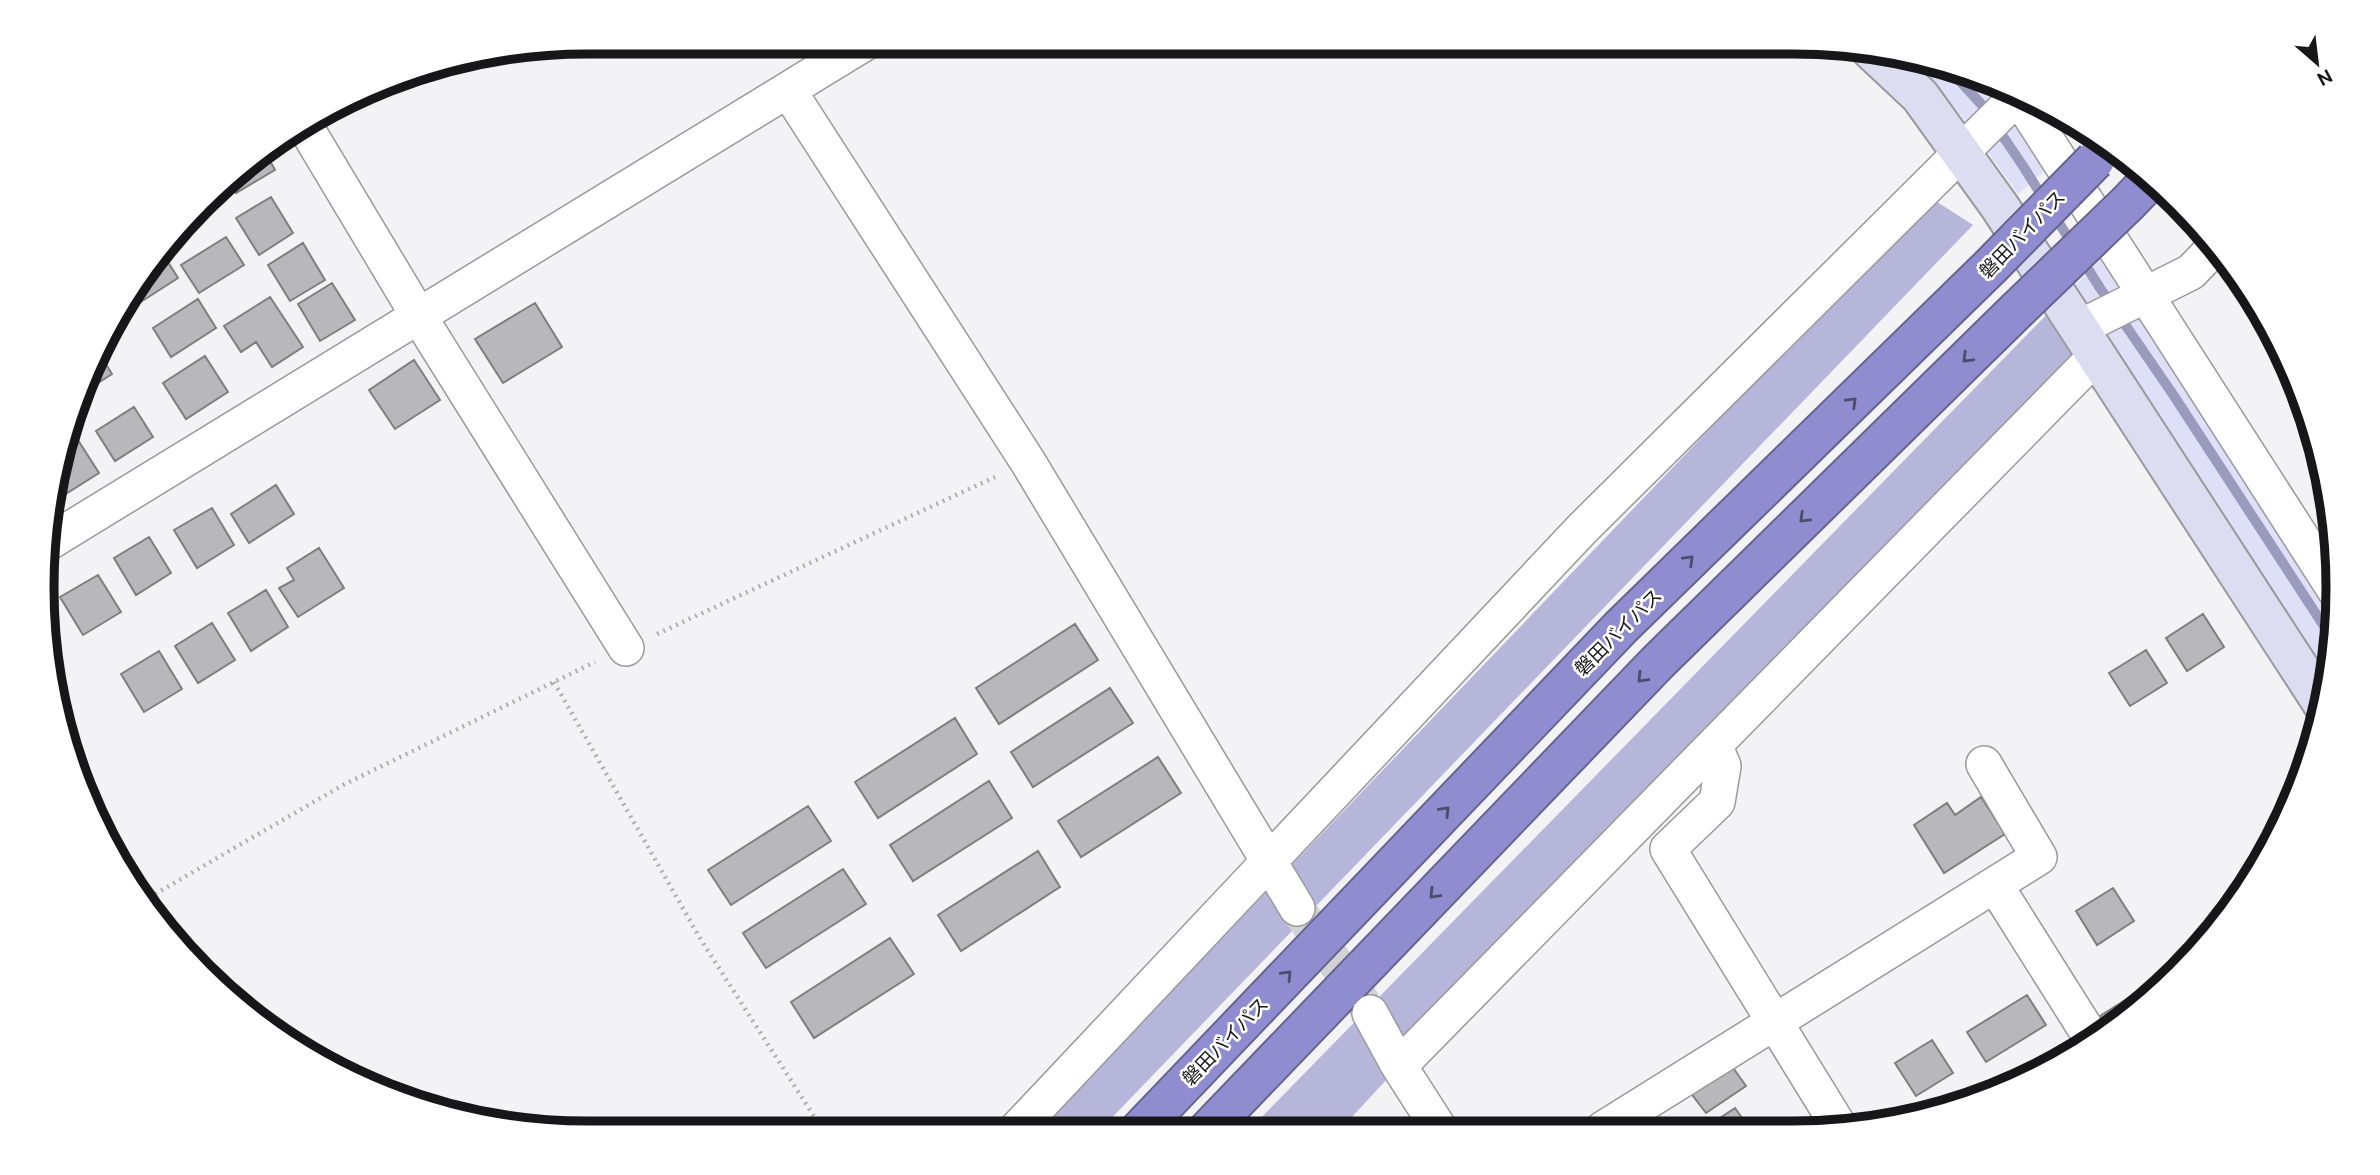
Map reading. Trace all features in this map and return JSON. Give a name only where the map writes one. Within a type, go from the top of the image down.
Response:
[{"type":"highway","name":"磐田バイパス","points":[[1149,1121],[1621,627],[1990,267],[2102,153]]},
{"type":"highway","points":[[1217,1121],[1657,663],[2139,191]]},
{"type":"street","points":[[57,537],[846,54]]},
{"type":"street","points":[[1884,62],[1920,96],[1961,152],[2316,693]]},
{"type":"street","points":[[788,90],[1028,462],[1297,908]]},
{"type":"street","points":[[1024,1121],[1582,529],[2012,102]]},
{"type":"street","points":[[2028,109],[2326,575]]},
{"type":"street","points":[[309,133],[626,648]]},
{"type":"street","points":[[1399,1066],[1714,745],[2088,342],[2145,293],[2191,272],[2208,254]]},
{"type":"street","points":[[1714,745],[1723,766],[1717,802],[1668,849],[1834,1119]]},
{"type":"street","points":[[1616,1121],[2039,857],[1984,764]]},
{"type":"street","points":[[1995,885],[2088,1032]]},
{"type":"street","points":[[1370,1013],[1399,1066],[1434,1121]]},
{"type":"path","points":[[152,896],[343,785],[626,648],[1028,462]]},
{"type":"path","points":[[554,682],[701,940],[817,1121]]},
{"type":"shaded area","points":[[1919,69],[1964,83],[2019,105],[2048,168],[2018,194],[1960,114]]},
{"type":"shaded area","points":[[1931,198],[1973,225],[1109,1121],[1047,1121]]},
{"type":"shaded area","points":[[2114,246],[2326,584],[2325,622],[2318,680],[2061,300]]},
{"type":"shaded area","points":[[2061,300],[2083,369],[1399,1066],[1348,1121],[1258,1121]]},
{"type":"building","points":[[269,160],[275,170],[236,193],[234,189]]},
{"type":"building","points":[[271,197],[293,233],[259,255],[236,218]]},
{"type":"building","points":[[226,237],[244,265],[199,293],[181,265]]},
{"type":"building","points":[[303,243],[325,280],[290,301],[268,265]]},
{"type":"building","points":[[167,260],[178,278],[135,306]]},
{"type":"building","points":[[332,283],[355,320],[320,341],[298,304]]},
{"type":"building","points":[[270,297],[303,347],[272,367],[256,342],[241,352],[224,326]]},
{"type":"building","points":[[198,299],[216,328],[171,357],[153,328]]},
{"type":"building","points":[[535,303],[562,347],[503,383],[475,339]]},
{"type":"building","points":[[205,356],[228,392],[186,419],[163,383]]},
{"type":"building","points":[[414,360],[440,400],[395,429],[369,390]]},
{"type":"building","points":[[104,362],[112,374],[94,385]]},
{"type":"building","points":[[134,407],[153,437],[115,461],[96,431]]},
{"type":"building","points":[[76,437],[99,473],[64,495],[64,483]]},
{"type":"building","points":[[276,485],[294,514],[249,543],[231,514]]},
{"type":"building","points":[[212,508],[234,545],[197,568],[174,530]]},
{"type":"building","points":[[149,537],[171,573],[136,595],[114,558]]},
{"type":"building","points":[[319,548],[344,588],[298,617],[279,588],[294,580],[287,568]]},
{"type":"building","points":[[98,575],[121,612],[83,635],[60,597]]},
{"type":"building","points":[[266,590],[288,627],[251,651],[228,613]]},
{"type":"building","points":[[2203,614],[2224,647],[2187,671],[2166,638]]},
{"type":"building","points":[[212,623],[235,660],[198,683],[175,646]]},
{"type":"building","points":[[1075,624],[1098,660],[999,724],[976,688]]},
{"type":"building","points":[[2146,650],[2167,683],[2130,706],[2109,673]]},
{"type":"building","points":[[159,651],[182,689],[144,712],[121,674]]},
{"type":"building","points":[[1110,688],[1133,723],[1033,787],[1011,752]]},
{"type":"building","points":[[955,718],[977,754],[878,818],[855,782]]},
{"type":"building","points":[[1158,757],[1181,793],[1081,857],[1058,821]]},
{"type":"building","points":[[989,781],[1012,818],[913,881],[890,845]]},
{"type":"building","points":[[1981,797],[2005,834],[1944,873],[1914,825],[1947,803],[1955,815]]},
{"type":"building","points":[[808,806],[831,841],[731,905],[708,870]]},
{"type":"building","points":[[1038,851],[1060,887],[961,951],[938,915]]},
{"type":"building","points":[[843,869],[866,904],[766,968],[743,933]]},
{"type":"building","points":[[2113,888],[2134,921],[2097,945],[2076,911]]},
{"type":"building","points":[[890,938],[914,974],[814,1038],[791,1002]]},
{"type":"building","points":[[2138,992],[2103,1021],[2100,1016]]},
{"type":"building","points":[[2027,995],[2046,1025],[1986,1062],[1967,1032]]},
{"type":"building","points":[[1932,1040],[1953,1073],[1916,1096],[1895,1063]]},
{"type":"building","points":[[1731,1065],[1746,1086],[1706,1113],[1690,1092]]},
{"type":"building","points":[[1735,1108],[1744,1121],[1716,1121]]},
{"type":"building","points":[[1653,1115],[1657,1121],[1645,1121]]},
{"type":"waterway","points":[[1961,82],[1981,104],[2023,166],[2100,288],[2324,627]]},
{"type":"tunnel","points":[[1297,908],[1365,1005]]}]
